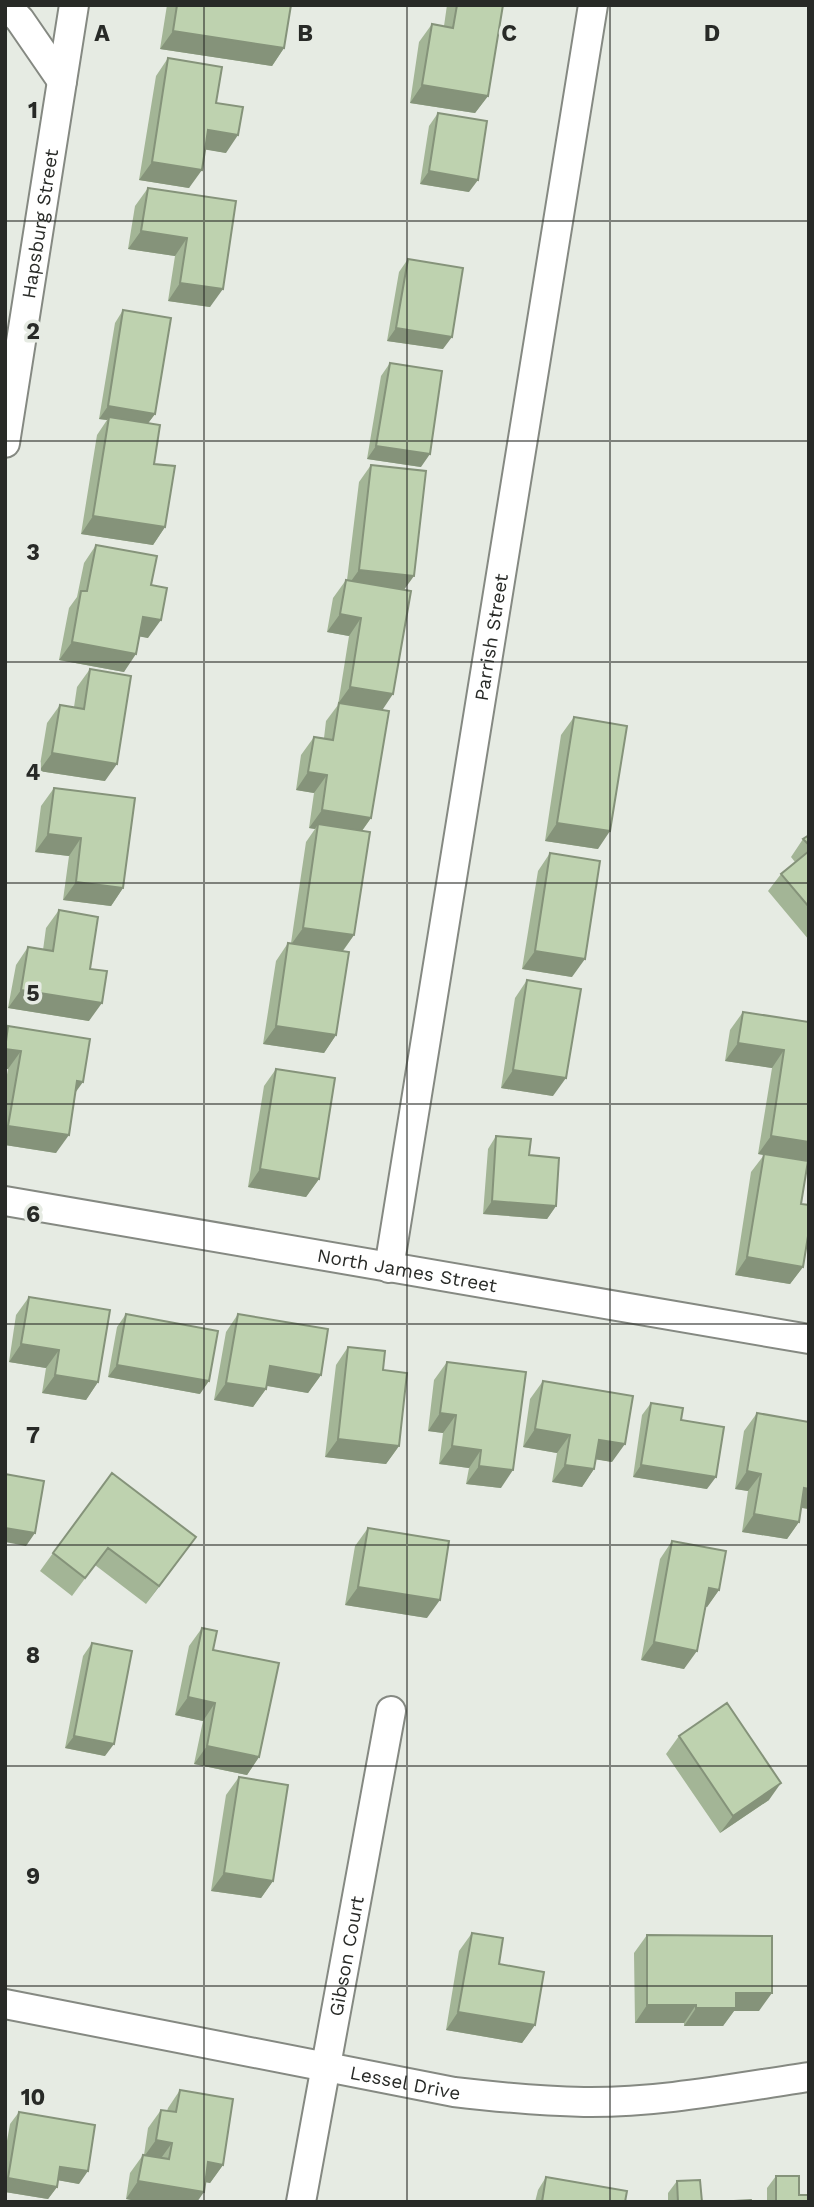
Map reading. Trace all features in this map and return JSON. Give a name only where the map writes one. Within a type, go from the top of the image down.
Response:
[{"type":"street","points":[[6,5],[20,20],[62,81]]},
{"type":"street","name":"Hapsburg Street","points":[[5,443],[74,5]]},
{"type":"street","name":"Parrish Street","points":[[389,1268],[593,5]]},
{"type":"street","name":"North James Street","points":[[5,1200],[809,1339]]},
{"type":"street","name":"Gibson Court","points":[[301,2202],[390,1711]]},
{"type":"street","name":"Lessel Drive","points":[[5,2004],[454,2092],[507,2098],[586,2102],[671,2097],[809,2077]]},
{"type":"building","points":[[177,5],[291,5],[284,48],[173,31]]},
{"type":"building","points":[[457,5],[503,5],[488,96],[422,85],[432,24],[453,28]]},
{"type":"building","points":[[168,58],[222,67],[216,103],[243,107],[238,135],[208,130],[202,170],[152,162]]},
{"type":"building","points":[[438,113],[487,121],[478,180],[429,171]]},
{"type":"building","points":[[148,188],[236,201],[223,289],[180,283],[187,238],[141,231]]},
{"type":"building","points":[[408,259],[463,268],[452,337],[396,328]]},
{"type":"building","points":[[123,310],[171,318],[155,414],[108,406]]},
{"type":"building","points":[[390,363],[442,371],[430,454],[376,446]]},
{"type":"building","points":[[109,417],[160,425],[154,464],[175,466],[165,527],[93,516]]},
{"type":"building","points":[[371,465],[426,471],[414,576],[359,570]]},
{"type":"building","points":[[96,545],[157,556],[151,585],[167,588],[161,620],[143,617],[136,654],[72,642],[81,591],[87,591]]},
{"type":"building","points":[[346,580],[411,591],[393,694],[350,687],[361,618],[340,614]]},
{"type":"building","points":[[90,669],[131,676],[117,764],[52,753],[60,705],[84,709]]},
{"type":"building","points":[[339,703],[389,711],[371,818],[322,810],[327,775],[308,772],[314,737],[333,740]]},
{"type":"building","points":[[574,717],[627,726],[610,831],[557,823]]},
{"type":"building","points":[[54,788],[135,798],[123,888],[76,882],[81,838],[48,834]]},
{"type":"building","points":[[318,824],[370,832],[354,935],[303,928]]},
{"type":"building","points":[[809,851],[809,907],[781,874]]},
{"type":"building","points":[[550,853],[600,861],[585,959],[535,951]]},
{"type":"building","points":[[59,910],[98,917],[90,969],[107,971],[102,1003],[21,990],[28,947],[53,951]]},
{"type":"building","points":[[288,943],[349,952],[336,1035],[276,1026]]},
{"type":"building","points":[[527,980],[581,989],[566,1078],[513,1070]]},
{"type":"building","points":[[743,1012],[809,1022],[809,1142],[771,1136],[784,1050],[738,1043]]},
{"type":"building","points":[[8,1026],[90,1039],[83,1082],[77,1081],[69,1135],[8,1126],[21,1051],[5,1049]]},
{"type":"building","points":[[276,1069],[335,1078],[319,1179],[260,1169]]},
{"type":"building","points":[[496,1136],[531,1139],[529,1155],[559,1158],[556,1206],[492,1201]]},
{"type":"building","points":[[764,1154],[808,1161],[801,1204],[809,1205],[809,1230],[803,1267],[747,1257]]},
{"type":"building","points":[[29,1297],[110,1310],[98,1382],[55,1375],[59,1350],[21,1344]]},
{"type":"building","points":[[126,1314],[218,1331],[209,1381],[117,1365]]},
{"type":"building","points":[[238,1314],[328,1329],[321,1375],[270,1366],[266,1389],[226,1383]]},
{"type":"building","points":[[348,1347],[385,1351],[383,1370],[407,1373],[399,1446],[338,1439]]},
{"type":"building","points":[[447,1362],[526,1372],[513,1470],[479,1466],[481,1450],[452,1446],[456,1415],[440,1413]]},
{"type":"building","points":[[543,1381],[633,1396],[625,1444],[599,1440],[594,1469],[565,1465],[570,1435],[535,1429]]},
{"type":"building","points":[[651,1403],[683,1408],[681,1420],[724,1427],[716,1477],[641,1465]]},
{"type":"building","points":[[757,1413],[809,1422],[809,1489],[804,1488],[799,1522],[754,1514],[761,1474],[747,1471]]},
{"type":"building","points":[[112,1473],[196,1537],[159,1586],[108,1548],[85,1578],[53,1553]]},
{"type":"building","points":[[5,1474],[44,1481],[35,1533],[5,1528]]},
{"type":"building","points":[[368,1528],[449,1541],[440,1600],[358,1587]]},
{"type":"building","points":[[672,1541],[726,1551],[719,1590],[709,1588],[697,1651],[654,1642]]},
{"type":"building","points":[[202,1628],[217,1631],[213,1650],[279,1663],[259,1757],[207,1746],[215,1703],[188,1697]]},
{"type":"building","points":[[92,1643],[132,1651],[114,1744],[74,1736]]},
{"type":"building","points":[[727,1703],[781,1783],[733,1816],[679,1736]]},
{"type":"building","points":[[239,1777],[288,1785],[273,1881],[224,1873]]},
{"type":"building","points":[[472,1933],[503,1938],[499,1964],[544,1972],[535,2025],[458,2012]]},
{"type":"building","points":[[647,1935],[772,1936],[772,1993],[736,1993],[736,2008],[647,2005]]},
{"type":"building","points":[[180,2090],[233,2099],[223,2165],[208,2162],[204,2192],[138,2181],[143,2155],[169,2159],[172,2143],[156,2140],[161,2110],[176,2112]]},
{"type":"building","points":[[19,2112],[95,2125],[88,2171],[60,2167],[57,2187],[8,2178]]},
{"type":"building","points":[[776,2176],[799,2176],[799,2195],[809,2195],[809,2202],[776,2202]]},
{"type":"building","points":[[546,2177],[627,2191],[625,2202],[542,2202]]},
{"type":"building","points":[[700,2180],[702,2202],[678,2202],[677,2181]]},
{"type":"building","points":[[751,2200],[752,2202],[716,2202]]}]
